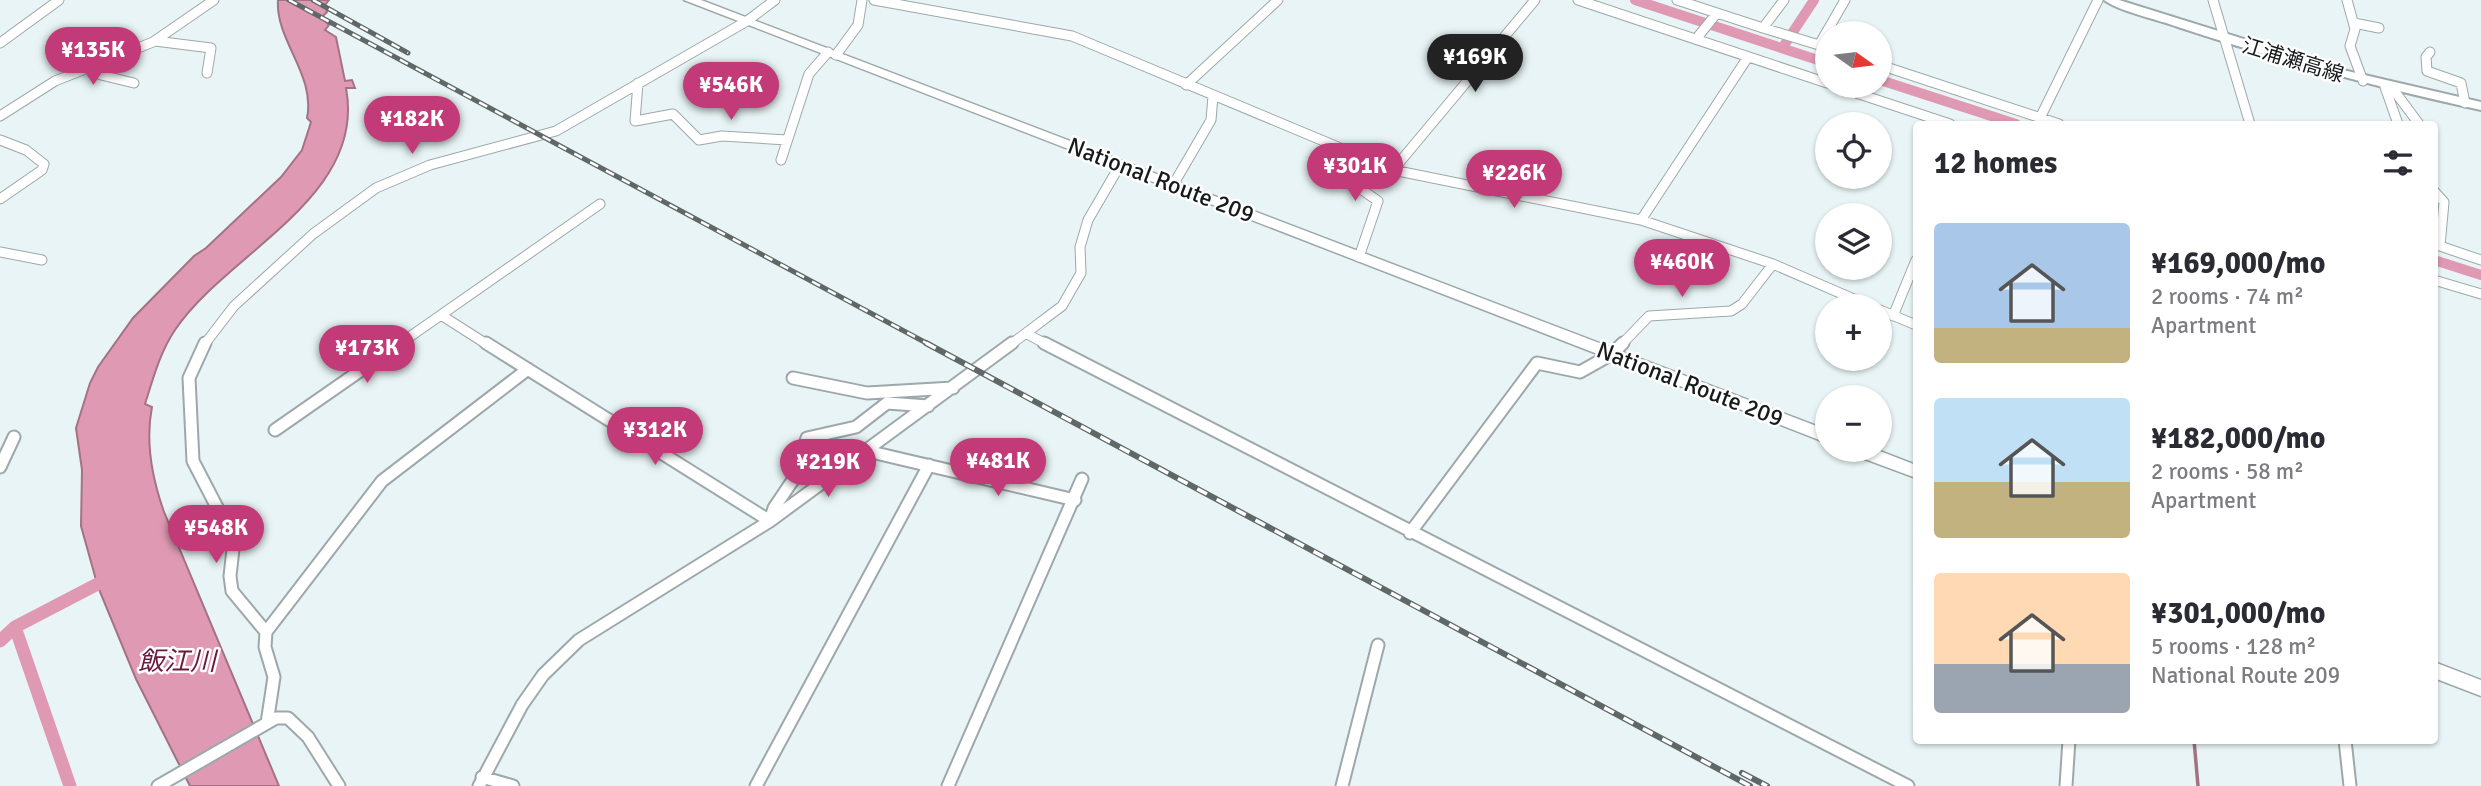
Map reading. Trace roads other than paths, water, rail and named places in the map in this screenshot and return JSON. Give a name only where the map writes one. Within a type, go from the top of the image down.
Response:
[{"type":"highway","name":"National Route 209","points":[[690,0],[1815,432]]},
{"type":"highway","points":[[1892,462],[1913,470]]},
{"type":"highway","points":[[2438,672],[2481,688]]},
{"type":"main road","name":"江浦瀬高線","points":[[2109,0],[2362,81],[2481,106]]},
{"type":"street","points":[[0,43],[60,0]]},
{"type":"street","points":[[0,116],[55,81],[111,61],[155,41],[214,0]]},
{"type":"street","points":[[266,632],[254,621],[232,591],[230,576],[234,540],[194,461],[189,378],[193,364],[206,341],[234,306],[313,234],[376,188],[430,165],[543,136],[747,22],[775,0]]},
{"type":"street","points":[[781,160],[809,74],[832,54],[858,25],[862,0]]},
{"type":"street","points":[[874,0],[1072,36],[1393,170],[1641,220],[1773,264],[1842,294]]},
{"type":"street","points":[[925,9],[931,0]]},
{"type":"street","points":[[1186,85],[1278,0]]},
{"type":"street","points":[[1393,170],[1535,0]]},
{"type":"street","points":[[1578,0],[1815,79]]},
{"type":"street","points":[[1677,0],[1815,44]]},
{"type":"street","points":[[1763,28],[1784,0]]},
{"type":"street","points":[[1835,21],[1845,0]]},
{"type":"street","points":[[2040,118],[2098,0]]},
{"type":"street","points":[[2213,0],[2249,121]]},
{"type":"street","points":[[2347,0],[2354,23],[2355,39],[2350,47],[2362,81]]},
{"type":"street","points":[[1697,38],[1716,14]]},
{"type":"street","points":[[2354,23],[2379,28]]},
{"type":"street","points":[[155,41],[211,47],[207,73]]},
{"type":"street","points":[[2430,52],[2426,57],[2427,71],[2461,83],[2465,103]]},
{"type":"street","points":[[1641,220],[1748,57]]},
{"type":"street","points":[[111,61],[101,75],[134,83]]},
{"type":"street","points":[[1892,69],[2050,121]]},
{"type":"street","points":[[638,83],[635,121],[673,114],[699,140],[722,136],[787,140]]},
{"type":"street","points":[[2389,88],[2397,121]]},
{"type":"street","points":[[2389,88],[2416,121]]},
{"type":"street","points":[[1173,185],[1211,120],[1213,96]]},
{"type":"street","points":[[1871,98],[1941,121]]},
{"type":"street","points":[[0,140],[26,150],[44,164],[42,170],[0,199]]},
{"type":"street","points":[[1353,154],[1355,185],[1378,201],[1359,257]]},
{"type":"street","points":[[513,786],[480,781],[522,705],[561,655],[579,640],[770,521],[1027,334],[1067,298],[1083,264],[1080,247],[1088,220],[1120,165]]},
{"type":"street","points":[[2438,195],[2444,202],[2438,239]]},
{"type":"street","points":[[275,430],[600,204]]},
{"type":"street","points":[[2438,245],[2481,260]]},
{"type":"street","points":[[0,252],[42,260]]},
{"type":"street","points":[[1410,533],[1537,363],[1580,372],[1612,354],[1649,316],[1731,311],[1742,304],[1773,264]]},
{"type":"street","points":[[1913,267],[1893,316],[1913,324]]},
{"type":"street","points":[[2438,281],[2481,294]]},
{"type":"street","points":[[441,315],[770,521]]},
{"type":"street","points":[[1027,334],[1410,533],[1908,786]]},
{"type":"street","points":[[267,723],[274,677],[265,647],[266,632],[382,481],[528,369]]},
{"type":"street","points":[[793,378],[867,393],[894,389],[953,388]]},
{"type":"street","points":[[770,521],[774,508],[797,474],[807,438],[856,427],[887,403],[928,406]]},
{"type":"street","points":[[0,467],[14,438]]},
{"type":"street","points":[[867,451],[1075,500]]},
{"type":"street","points":[[756,786],[929,465]]},
{"type":"street","points":[[948,786],[1082,479]]},
{"type":"street","points":[[1342,786],[1378,645]]},
{"type":"street","points":[[158,786],[275,718],[288,718],[296,722],[339,786]]},
{"type":"street","points":[[2066,786],[2069,744]]},
{"type":"street","points":[[2345,744],[2350,786]]},
{"type":"water","name":"飯江川","points":[[278,0],[329,0],[325,5],[327,12],[322,17],[329,25],[325,30],[336,37],[345,81],[352,80],[355,88],[346,88],[347,127],[335,161],[315,193],[198,302],[175,330],[161,356],[145,404],[152,407],[149,433],[151,460],[164,512],[279,786],[190,786],[136,679],[98,587],[81,526],[82,470],[76,428],[98,367],[133,318],[194,256],[206,248],[281,177],[302,150],[311,122],[307,118],[306,87],[283,29]]},
{"type":"waterway","points":[[1635,0],[1815,59]]},
{"type":"waterway","points":[[1783,47],[1814,0]]},
{"type":"waterway","points":[[1892,84],[2007,121]]},
{"type":"waterway","points":[[2438,261],[2481,275]]},
{"type":"waterway","points":[[15,627],[111,577]]},
{"type":"waterway","points":[[0,641],[15,627]]},
{"type":"waterway","points":[[15,627],[70,786]]},
{"type":"waterway","points":[[2194,744],[2198,786]]},
{"type":"railway","points":[[289,0],[930,345]]},
{"type":"railway","points":[[313,0],[408,53]]},
{"type":"railway","points":[[926,343],[1750,786]]},
{"type":"railway","points":[[1742,773],[1767,786]]}]
